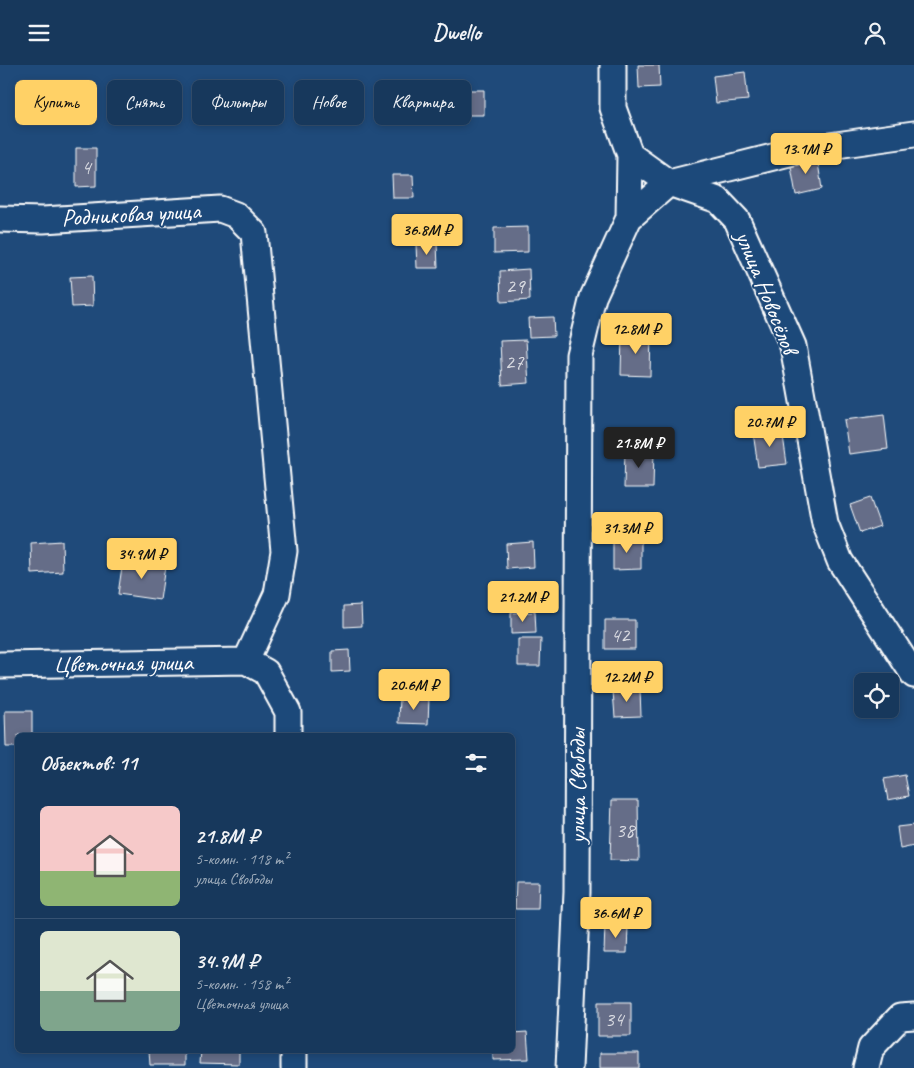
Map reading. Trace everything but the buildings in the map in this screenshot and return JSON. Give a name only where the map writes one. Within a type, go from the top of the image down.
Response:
[{"type":"street","name":"улица Свободы","points":[[569,1068],[577,892],[579,355],[593,297],[628,218],[630,155],[613,107],[613,65]]},
{"type":"street","points":[[628,218],[669,183],[801,150],[914,134]]},
{"type":"street","name":"улица Новосёлов","points":[[630,155],[669,183],[718,200],[737,220],[793,346],[825,523],[840,561],[914,675]]},
{"type":"street","name":"Родниковая улица","points":[[0,219],[43,220],[220,209],[236,215],[254,233],[284,551],[277,594],[246,661]]},
{"type":"street","points":[[246,661],[266,672],[288,712],[288,733]]},
{"type":"street","name":"Цветочная улица","points":[[0,665],[246,661]]},
{"type":"street","points":[[866,1068],[872,1048],[900,1017],[914,1016]]},
{"type":"street","points":[[294,1053],[294,1068]]}]
